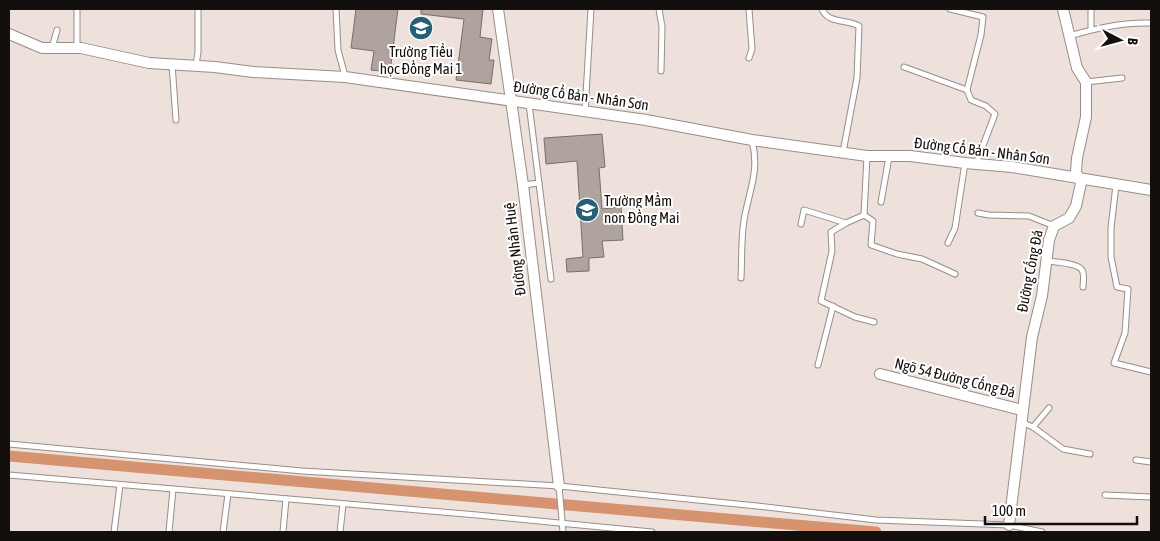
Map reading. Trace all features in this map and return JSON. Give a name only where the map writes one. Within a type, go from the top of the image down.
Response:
[{"type":"street","name":"Đường Nhân Huệ","points":[[498,9],[523,185],[559,486]]},
{"type":"street","name":"Đường Cống Đá","points":[[1008,528],[1032,337],[1042,296],[1049,240],[1054,226],[1073,214],[1080,191],[1080,179],[1076,172],[1077,158],[1086,117],[1086,82],[1077,68],[1063,9]]},
{"type":"street","name":"Đường Cổ Bản - Nhân Sơn","points":[[9,34],[42,48],[77,48],[150,63],[196,65],[253,72],[345,77],[646,120],[752,140],[866,156],[910,156],[1012,167],[1151,190]]},
{"type":"street","name":"Ngõ 54 Đường Cống Đá","points":[[880,374],[1022,410]]},
{"type":"lane","points":[[77,9],[77,48]]},
{"type":"lane","points":[[196,65],[198,9]]},
{"type":"lane","points":[[336,9],[338,50],[345,77]]},
{"type":"lane","points":[[585,112],[591,9]]},
{"type":"lane","points":[[659,9],[662,27],[661,71]]},
{"type":"lane","points":[[748,9],[752,49],[749,58]]},
{"type":"lane","points":[[822,9],[824,14],[830,19],[859,26],[857,78],[843,152]]},
{"type":"lane","points":[[950,9],[983,17],[981,35],[967,90],[971,100],[986,106],[995,114],[976,164]]},
{"type":"lane","points":[[1091,9],[1091,29]]},
{"type":"lane","points":[[1070,36],[1091,29],[1151,24]]},
{"type":"lane","points":[[52,49],[57,30]]},
{"type":"lane","points":[[172,63],[176,120]]},
{"type":"lane","points":[[904,67],[967,90]]},
{"type":"lane","points":[[1086,82],[1122,78]]},
{"type":"lane","points":[[529,104],[551,279]]},
{"type":"lane","points":[[741,278],[744,220],[754,184],[756,155],[752,140]]},
{"type":"lane","points":[[864,215],[866,156]]},
{"type":"lane","points":[[880,202],[889,156]]},
{"type":"lane","points":[[948,244],[955,228],[965,163]]},
{"type":"lane","points":[[523,185],[540,183]]},
{"type":"lane","points":[[1116,184],[1111,228],[1111,257],[1117,287],[1128,289],[1125,332],[1114,363],[1151,372]]},
{"type":"lane","points":[[801,224],[804,210],[846,222]]},
{"type":"lane","points":[[978,213],[1029,216],[1054,226]]},
{"type":"lane","points":[[864,215],[846,222],[831,232],[832,251],[821,301],[856,317],[874,322]]},
{"type":"lane","points":[[864,215],[873,221],[871,245],[897,254],[922,259],[955,274]]},
{"type":"lane","points":[[1046,261],[1080,268],[1083,272],[1084,287]]},
{"type":"lane","points":[[818,365],[833,306]]},
{"type":"lane","points":[[1033,427],[1049,408]]},
{"type":"lane","points":[[1021,422],[1033,427],[1063,449],[1090,454]]},
{"type":"lane","points":[[9,444],[302,471],[559,486],[876,520],[1008,528],[1042,532]]},
{"type":"lane","points":[[1136,460],[1151,462]]},
{"type":"lane","points":[[9,475],[652,532]]},
{"type":"lane","points":[[114,532],[120,485]]},
{"type":"lane","points":[[559,486],[563,532]]},
{"type":"lane","points":[[169,532],[173,489]]},
{"type":"lane","points":[[223,532],[228,494]]},
{"type":"lane","points":[[1105,495],[1151,497]]},
{"type":"lane","points":[[283,532],[286,499]]},
{"type":"lane","points":[[340,532],[343,504]]},
{"type":"building","points":[[356,9],[398,9],[390,72],[371,70],[374,51],[351,48]]},
{"type":"building","points":[[421,9],[483,9],[480,37],[492,39],[489,60],[494,60],[491,84],[456,80],[464,19],[421,14]]},
{"type":"building","points":[[602,134],[605,167],[599,168],[602,209],[621,207],[623,240],[602,241],[604,257],[589,258],[589,271],[567,272],[566,259],[583,257],[577,161],[546,164],[544,138]]},
{"type":"waterway","points":[[9,456],[876,532]]},
{"type":"place","name":"Trường Tiểu học Đồng Mai 1","points":[[421,28]]},
{"type":"place","name":"Trường Mầm non Đồng Mai","points":[[587,210]]}]
